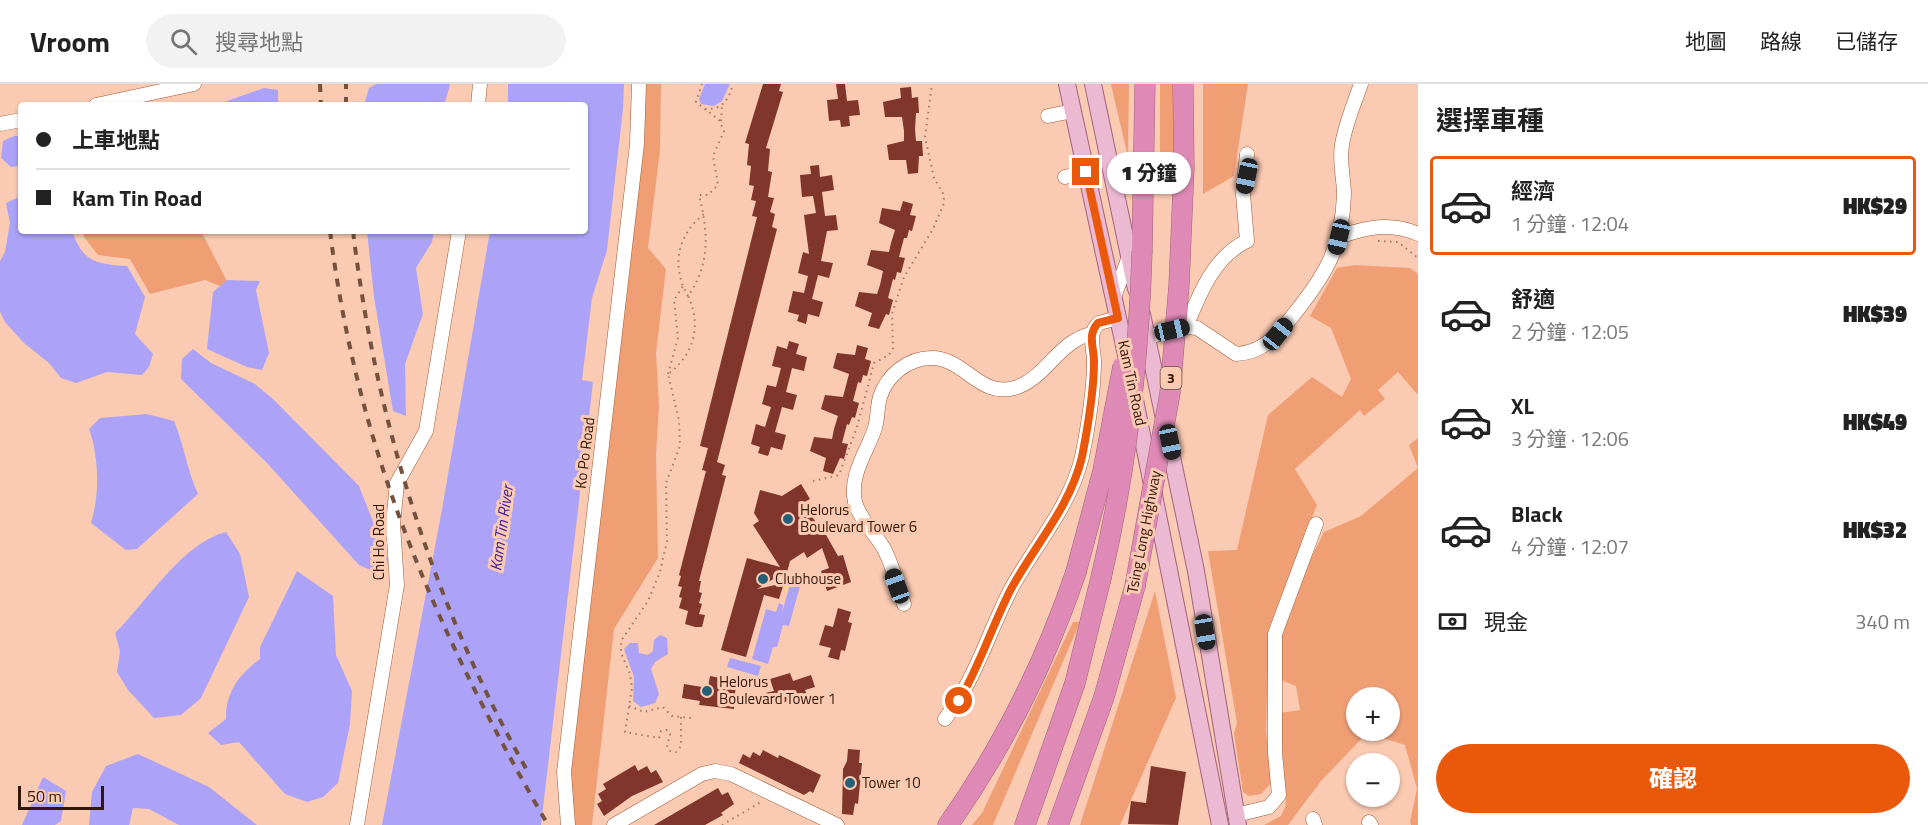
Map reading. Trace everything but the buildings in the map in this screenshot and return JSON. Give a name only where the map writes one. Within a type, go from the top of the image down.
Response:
[{"type":"highway","points":[[948,825],[984,771],[1022,705],[1055,631],[1076,572],[1103,471],[1136,254],[1144,165],[1145,84]]},
{"type":"highway","name":"Tsing Long Highway","points":[[1058,825],[1104,697],[1135,586],[1170,393],[1179,285],[1184,166],[1183,84]]},
{"type":"highway","points":[[1025,825],[1075,683],[1101,578],[1122,476],[1133,382],[1136,254]]},
{"type":"main road","name":"Kam Tin Road","points":[[1067,84],[1114,297],[1220,825]]},
{"type":"main road","name":"Kam Tin Road","points":[[1093,84],[1136,254],[1148,337],[1196,572],[1237,820]]},
{"type":"street","points":[[110,102],[194,84]]},
{"type":"street","points":[[478,102],[480,84]]},
{"type":"street","name":"Ko Po Road","points":[[568,825],[564,772],[635,166],[639,84]]},
{"type":"street","points":[[1148,337],[1186,327],[1197,328],[1236,354],[1246,353],[1266,345],[1320,282],[1335,252],[1339,237],[1344,192],[1340,166],[1342,146],[1360,84]]},
{"type":"street","points":[[1048,116],[1073,111]]},
{"type":"street","points":[[0,124],[18,121]]},
{"type":"street","points":[[1186,327],[1197,299],[1221,260],[1231,249],[1247,241],[1243,194],[1247,154]]},
{"type":"street","points":[[1065,177],[1086,172]]},
{"type":"street","points":[[1339,237],[1367,228],[1388,226],[1418,234]]},
{"type":"street","name":"Chi Ho Road","points":[[357,825],[397,585],[393,524],[397,483],[426,431],[459,234]]},
{"type":"street","points":[[1114,297],[1136,254]]},
{"type":"street","points":[[904,604],[884,549],[858,509],[854,495],[855,478],[875,427],[880,395],[890,378],[914,361],[931,358],[956,364],[986,386],[1001,390],[1015,388],[1028,382],[1072,341],[1091,334],[1098,323],[1118,318]]},
{"type":"street","points":[[945,719],[975,674],[1011,591],[1055,521],[1068,495],[1081,459],[1091,403],[1094,362],[1091,334]]},
{"type":"street","points":[[1237,820],[1269,807],[1279,795],[1274,690],[1275,634],[1316,524]]},
{"type":"street","points":[[614,825],[696,778],[715,771],[732,774],[837,825]]},
{"type":"path","points":[[702,84],[696,102],[722,124]]},
{"type":"path","points":[[688,296],[699,279],[705,260],[707,236],[699,195],[708,195],[718,185],[712,156],[723,136],[719,113],[733,84]]},
{"type":"path","points":[[813,480],[839,475],[857,427],[874,363],[889,355],[893,348],[892,314],[904,277],[933,229],[944,204],[944,195],[934,178],[925,137],[932,84]]},
{"type":"path","points":[[704,109],[715,109],[725,103]]},
{"type":"path","points":[[668,374],[688,354],[694,336],[694,312],[683,286],[678,262],[681,244],[690,227],[704,214]]},
{"type":"path","points":[[1374,240],[1398,243],[1418,258]]},
{"type":"path","points":[[681,717],[681,746],[678,751],[673,752],[667,747],[670,737],[667,730],[661,731],[659,738],[625,732],[631,681],[621,653],[621,641],[625,630],[648,601],[660,572],[667,542],[666,483],[680,446],[681,428],[668,374],[678,338],[674,300],[683,286]]},
{"type":"path","points":[[629,705],[644,712],[663,708],[672,716],[692,718]]},
{"type":"path","points":[[722,825],[766,800],[756,795]]},
{"type":"shaded area","points":[[645,84],[661,84],[660,150],[648,248],[666,269],[656,353],[659,406],[656,454],[658,558],[614,629],[592,825],[575,825],[571,773],[644,145]]},
{"type":"shaded area","points":[[1111,84],[1129,84],[1128,157]]},
{"type":"shaded area","points":[[1160,84],[1176,84],[1177,161],[1160,162]]},
{"type":"shaded area","points":[[1203,84],[1248,84],[1234,176],[1203,194]]},
{"type":"shaded area","points":[[84,234],[203,234],[232,291],[205,280],[150,294],[130,259],[98,255]]},
{"type":"shaded area","points":[[1355,265],[1410,268],[1418,274],[1418,395],[1398,372],[1378,390],[1385,399],[1364,416],[1360,410],[1295,469],[1317,505],[1269,628],[1266,731],[1271,783],[1261,794],[1249,796],[1243,792],[1234,733],[1237,723],[1208,551],[1237,550],[1268,415],[1312,377],[1342,397],[1351,379],[1331,328],[1310,316],[1337,268]]},
{"type":"shaded area","points":[[1418,438],[1418,468],[1409,445]]},
{"type":"shaded area","points":[[1418,468],[1418,825],[1411,825],[1410,821],[1417,789],[1405,745],[1392,741],[1400,741],[1400,687],[1346,687],[1346,741],[1359,741],[1321,781],[1288,825],[1264,825],[1281,816],[1286,805],[1280,713],[1300,710],[1296,686],[1281,680],[1281,637],[1287,611],[1324,532],[1361,516]]},
{"type":"shaded area","points":[[1155,591],[1176,698],[1120,825],[1080,825]]},
{"type":"shaded area","points":[[1073,622],[1080,622],[993,825],[972,825],[982,813]]},
{"type":"water","points":[[376,84],[450,84],[445,102],[365,102],[369,88]]},
{"type":"water","name":"Kam Tin River","points":[[508,84],[624,84],[607,250],[592,298],[582,380],[593,382],[541,825],[382,825],[441,515],[489,234],[588,234],[588,102],[508,102]]},
{"type":"water","points":[[705,84],[730,84],[722,101],[714,106],[701,104],[699,99]]},
{"type":"water","points":[[264,88],[278,90],[278,102],[224,102]]},
{"type":"water","points":[[18,136],[18,166],[11,167],[1,158],[3,141]]},
{"type":"water","points":[[18,197],[18,234],[73,234],[81,249],[92,259],[106,264],[127,266],[145,297],[135,334],[153,354],[149,367],[142,375],[107,372],[76,383],[61,378],[49,363],[24,343],[5,322],[0,312],[0,261],[5,252],[10,223],[6,203]]},
{"type":"water","points":[[367,234],[433,234],[432,242],[416,268],[423,314],[405,364],[406,416],[393,411],[374,297]]},
{"type":"water","points":[[227,280],[260,281],[256,290],[269,353],[262,370],[247,367],[207,349],[213,292]]},
{"type":"water","points":[[193,349],[211,363],[255,384],[273,399],[359,486],[389,562],[379,574],[359,565],[267,463],[181,379],[182,359]]},
{"type":"water","points":[[147,414],[174,421],[198,494],[137,549],[126,550],[91,523],[96,500],[97,476],[95,451],[89,429],[100,418]]},
{"type":"water","points":[[226,532],[240,554],[249,597],[201,698],[181,715],[154,718],[128,690],[117,672],[120,651],[115,633],[180,561],[210,538]]},
{"type":"water","points":[[297,571],[333,596],[336,655],[352,691],[350,724],[338,783],[323,797],[307,802],[285,794],[239,742],[221,745],[208,733],[226,719],[228,701],[235,684],[260,659],[260,647]]},
{"type":"water","points":[[790,584],[800,586],[789,626],[783,625],[777,647],[773,647],[768,664],[752,659],[766,609],[776,612],[779,603],[783,605],[782,613]]},
{"type":"water","points":[[660,635],[667,638],[668,654],[655,662],[651,669],[659,694],[655,703],[641,707],[633,701],[634,677],[624,649],[630,643],[638,643],[639,653],[648,655],[653,651],[654,640]]},
{"type":"water","points":[[730,658],[761,666],[758,676],[727,667]]},
{"type":"water","points":[[138,754],[209,787],[257,825],[179,825],[149,809],[133,808],[129,825],[89,825],[92,792],[106,766]]},
{"type":"water","points":[[43,777],[66,791],[61,821],[55,825],[22,825]]},
{"type":"railway","points":[[320,84],[321,102]]},
{"type":"railway","points":[[346,84],[346,102]]},
{"type":"railway","points":[[330,234],[343,313],[360,391],[382,466],[408,540],[471,683],[548,825]]},
{"type":"railway","points":[[353,234],[363,302],[377,372],[393,442],[414,510],[437,577],[464,643],[494,708],[528,772]]},
{"type":"place","name":"Helorus Boulevard Tower 6","points":[[788,519]]},
{"type":"place","name":"Clubhouse","points":[[763,579]]},
{"type":"place","name":"Helorus Boulevard Tower 1","points":[[707,691]]},
{"type":"place","name":"Tower 10","points":[[850,783]]},
{"type":"route","points":[[959,701],[975,674],[1011,591],[1033,552],[1055,521],[1068,495],[1081,459],[1091,403],[1094,362],[1091,334],[1098,323],[1118,318],[1086,172]]}]
